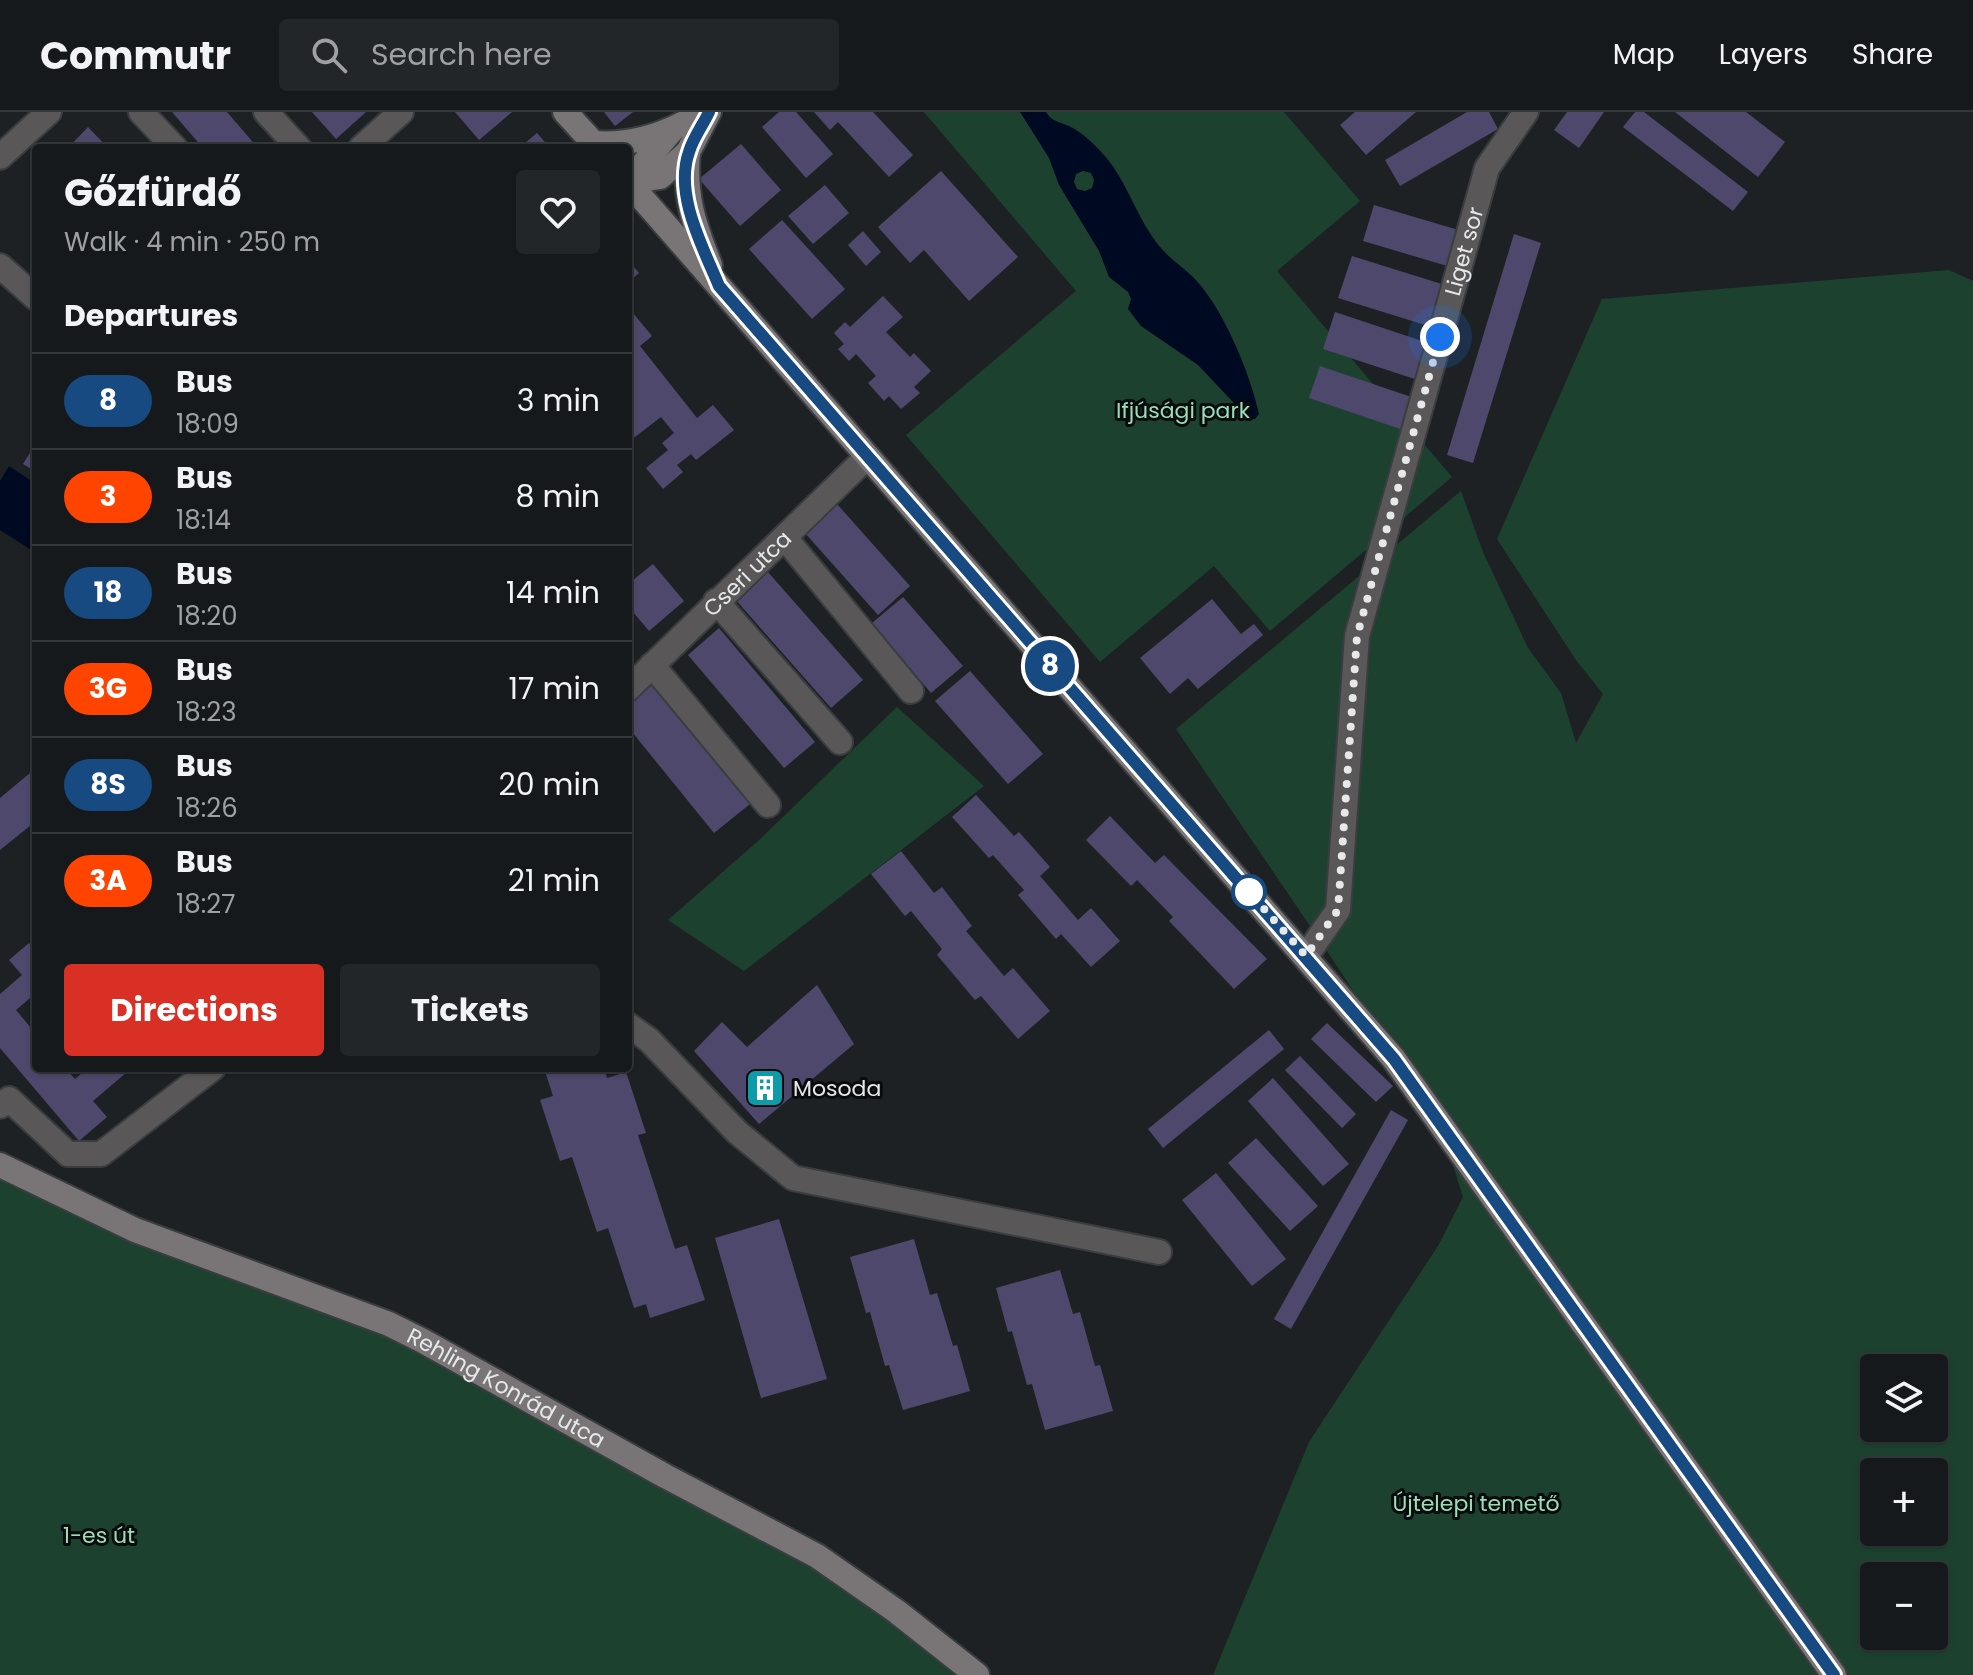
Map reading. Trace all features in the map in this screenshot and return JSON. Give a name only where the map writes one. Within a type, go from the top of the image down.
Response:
[{"type":"street","points":[[0,157],[49,112]]},
{"type":"street","points":[[141,112],[171,144]]},
{"type":"street","points":[[266,112],[295,144]]},
{"type":"street","points":[[365,144],[401,112]]},
{"type":"street","points":[[565,112],[594,144]]},
{"type":"street","points":[[616,144],[637,142],[673,130],[703,112]]},
{"type":"street","points":[[633,184],[660,177],[688,152],[709,112]]},
{"type":"street","name":"Liget sor","points":[[1306,956],[1338,910],[1357,636],[1487,168],[1526,112]]},
{"type":"street","points":[[633,184],[644,163],[673,130]]},
{"type":"street","points":[[688,152],[686,181],[691,212],[719,286]]},
{"type":"street","points":[[633,184],[867,457],[1394,1059],[1834,1675]]},
{"type":"street","points":[[0,266],[32,294]]},
{"type":"street","name":"Cseri utca","points":[[632,685],[867,457]]},
{"type":"street","points":[[785,538],[911,691]]},
{"type":"street","points":[[716,601],[840,742]]},
{"type":"street","points":[[652,665],[768,805]]},
{"type":"street","points":[[632,1028],[649,1040],[737,1132],[793,1178],[1159,1252]]},
{"type":"street","points":[[0,1106],[9,1099],[68,1154],[101,1154],[208,1072]]},
{"type":"street","name":"Rehling Konrád utca","points":[[0,1165],[135,1230],[389,1324],[423,1341],[817,1556],[896,1611],[977,1675]]},
{"type":"green space","name":"Ifjúsági park","points":[[924,112],[1284,112],[1360,201],[1277,271],[1452,477],[1270,631],[1214,566],[1100,662],[906,435],[1076,291]]},
{"type":"green space","name":"Újtelepi temető","points":[[1949,270],[1973,281],[1973,1675],[1213,1675],[1309,1442],[1438,1246],[1463,1197],[1439,1121],[1176,729],[1461,491],[1483,552],[1528,648],[1561,693],[1576,743],[1603,694],[1576,660],[1497,539],[1602,299]]},
{"type":"green space","points":[[897,707],[984,786],[744,971],[668,920],[758,841]]},
{"type":"green space","name":"1-es út","points":[[0,1165],[389,1324],[817,1556],[977,1675],[0,1675]]},
{"type":"water","points":[[1020,112],[1046,112],[1052,119],[1072,127],[1098,148],[1112,166],[1153,237],[1193,277],[1215,305],[1242,361],[1255,398],[1259,414],[1255,419],[1249,419],[1198,365],[1141,326],[1128,309],[1131,299],[1128,292],[1109,277],[1099,251],[1059,185],[1049,158]],"holes":[[[1083,171],[1091,173],[1094,180],[1092,188],[1085,191],[1077,189],[1074,182],[1076,174]]]},
{"type":"water","points":[[9,466],[32,481],[32,550],[0,530],[0,481]]},
{"type":"building","points":[[172,112],[227,112],[255,144],[200,144]]},
{"type":"building","points":[[312,112],[366,112],[336,139]]},
{"type":"building","points":[[455,112],[512,112],[479,140]]},
{"type":"building","points":[[604,112],[633,112],[615,126]]},
{"type":"building","points":[[779,112],[796,112],[833,154],[806,178],[762,127]]},
{"type":"building","points":[[814,112],[873,112],[913,155],[889,177],[838,122],[830,130]]},
{"type":"building","points":[[1355,112],[1416,112],[1366,155],[1340,125]]},
{"type":"building","points":[[1467,112],[1489,112],[1498,129],[1400,186],[1385,160]]},
{"type":"building","points":[[1567,112],[1604,112],[1579,148],[1554,130]]},
{"type":"building","points":[[1635,112],[1644,112],[1748,192],[1733,211],[1623,127]]},
{"type":"building","points":[[1675,112],[1746,112],[1785,142],[1758,177]]},
{"type":"building","points":[[88,127],[104,144],[72,144]]},
{"type":"building","points":[[537,133],[547,144],[524,144]]},
{"type":"building","points":[[741,144],[781,190],[740,226],[699,179]]},
{"type":"building","points":[[941,171],[1018,257],[969,301],[924,250],[910,263],[878,227]]},
{"type":"building","points":[[825,185],[849,213],[813,244],[788,216]]},
{"type":"building","points":[[1374,205],[1482,237],[1471,273],[1363,241]]},
{"type":"building","points":[[782,220],[845,289],[812,319],[749,249]]},
{"type":"building","points":[[863,231],[881,252],[866,266],[848,245]]},
{"type":"building","points":[[1514,234],[1541,243],[1473,463],[1447,455]]},
{"type":"building","points":[[1352,256],[1464,291],[1451,333],[1338,298]]},
{"type":"building","points":[[632,265],[639,273],[632,279]]},
{"type":"building","points":[[883,296],[903,317],[886,332],[910,357],[914,353],[931,371],[914,387],[920,393],[901,409],[889,396],[884,401],[868,383],[876,376],[856,354],[849,361],[838,349],[844,344],[834,333],[845,322],[850,327]]},
{"type":"building","points":[[632,312],[652,336],[640,346],[697,418],[713,405],[734,430],[696,460],[691,454],[677,465],[683,472],[663,489],[646,468],[668,450],[662,443],[674,433],[661,417],[632,439]]},
{"type":"building","points":[[1335,312],[1449,350],[1436,386],[1323,349]]},
{"type":"building","points":[[1320,366],[1432,404],[1421,436],[1309,398]]},
{"type":"building","points":[[32,449],[32,470],[23,464]]},
{"type":"building","points":[[837,504],[910,586],[878,615],[805,533]]},
{"type":"building","points":[[653,564],[684,601],[649,631],[632,611],[632,581]]},
{"type":"building","points":[[767,571],[863,680],[831,708],[735,599]]},
{"type":"building","points":[[903,597],[963,666],[931,693],[872,623]]},
{"type":"building","points":[[1212,599],[1241,634],[1254,624],[1263,635],[1198,689],[1188,678],[1170,694],[1140,658]]},
{"type":"building","points":[[719,628],[815,742],[784,768],[688,655]]},
{"type":"building","points":[[970,671],[1043,754],[1008,784],[935,701]]},
{"type":"building","points":[[653,684],[750,804],[714,833],[632,732],[632,700]]},
{"type":"building","points":[[32,771],[32,824],[0,850],[0,798]]},
{"type":"building","points":[[976,795],[1014,836],[1019,832],[1050,867],[1040,876],[1078,920],[1091,908],[1120,941],[1091,967],[1061,934],[1056,939],[1018,895],[1024,890],[993,855],[989,858],[952,817]]},
{"type":"building","points":[[1110,816],[1155,863],[1164,855],[1267,959],[1234,989],[1169,921],[1173,917],[1137,880],[1131,886],[1086,840]]},
{"type":"building","points":[[901,851],[934,893],[942,887],[972,926],[966,931],[1004,976],[1013,968],[1050,1011],[1018,1039],[981,996],[975,1000],[937,955],[942,949],[911,911],[905,916],[871,874]]},
{"type":"building","points":[[29,943],[32,947],[32,996],[16,1010],[32,1029],[32,1072],[69,1072],[75,1079],[83,1072],[127,1072],[93,1101],[107,1117],[79,1141],[0,1048],[0,994],[22,975],[9,960]]},
{"type":"building","name":"Mosoda","points":[[817,985],[854,1044],[759,1124],[694,1051],[722,1022],[747,1047]]},
{"type":"building","points":[[1327,1023],[1393,1086],[1376,1102],[1311,1039]]},
{"type":"building","points":[[1269,1030],[1284,1049],[1163,1148],[1148,1129]]},
{"type":"building","points":[[1300,1056],[1356,1114],[1342,1128],[1285,1070]]},
{"type":"building","points":[[545,1072],[605,1072],[607,1078],[626,1072],[646,1133],[638,1135],[675,1249],[687,1245],[705,1300],[650,1318],[646,1304],[634,1308],[608,1228],[597,1232],[572,1157],[560,1161],[540,1100],[553,1096]]},
{"type":"building","points":[[1273,1078],[1349,1164],[1323,1186],[1248,1101]]},
{"type":"building","points":[[1391,1110],[1408,1120],[1291,1329],[1274,1319]]},
{"type":"building","points":[[1256,1138],[1318,1206],[1290,1231],[1228,1163]]},
{"type":"building","points":[[1216,1173],[1286,1259],[1252,1286],[1182,1200]]},
{"type":"building","points":[[779,1219],[827,1379],[761,1398],[715,1238]]},
{"type":"building","points":[[914,1239],[930,1295],[937,1293],[970,1391],[903,1410],[889,1365],[885,1366],[870,1312],[866,1313],[850,1257]]},
{"type":"building","points":[[1060,1270],[1073,1314],[1080,1312],[1095,1366],[1100,1365],[1113,1411],[1045,1430],[1032,1384],[1027,1385],[1012,1331],[1008,1332],[996,1288]]},
{"type":"bus line","name":"8","points":[[709,112],[688,152],[686,181],[691,212],[719,286],[1394,1059],[1834,1675]]},
{"type":"place","name":"Mosoda","points":[[765,1088]]},
{"type":"route","points":[[1249,892],[1247,890],[1306,956],[1338,910],[1357,636],[1440,337]]}]
